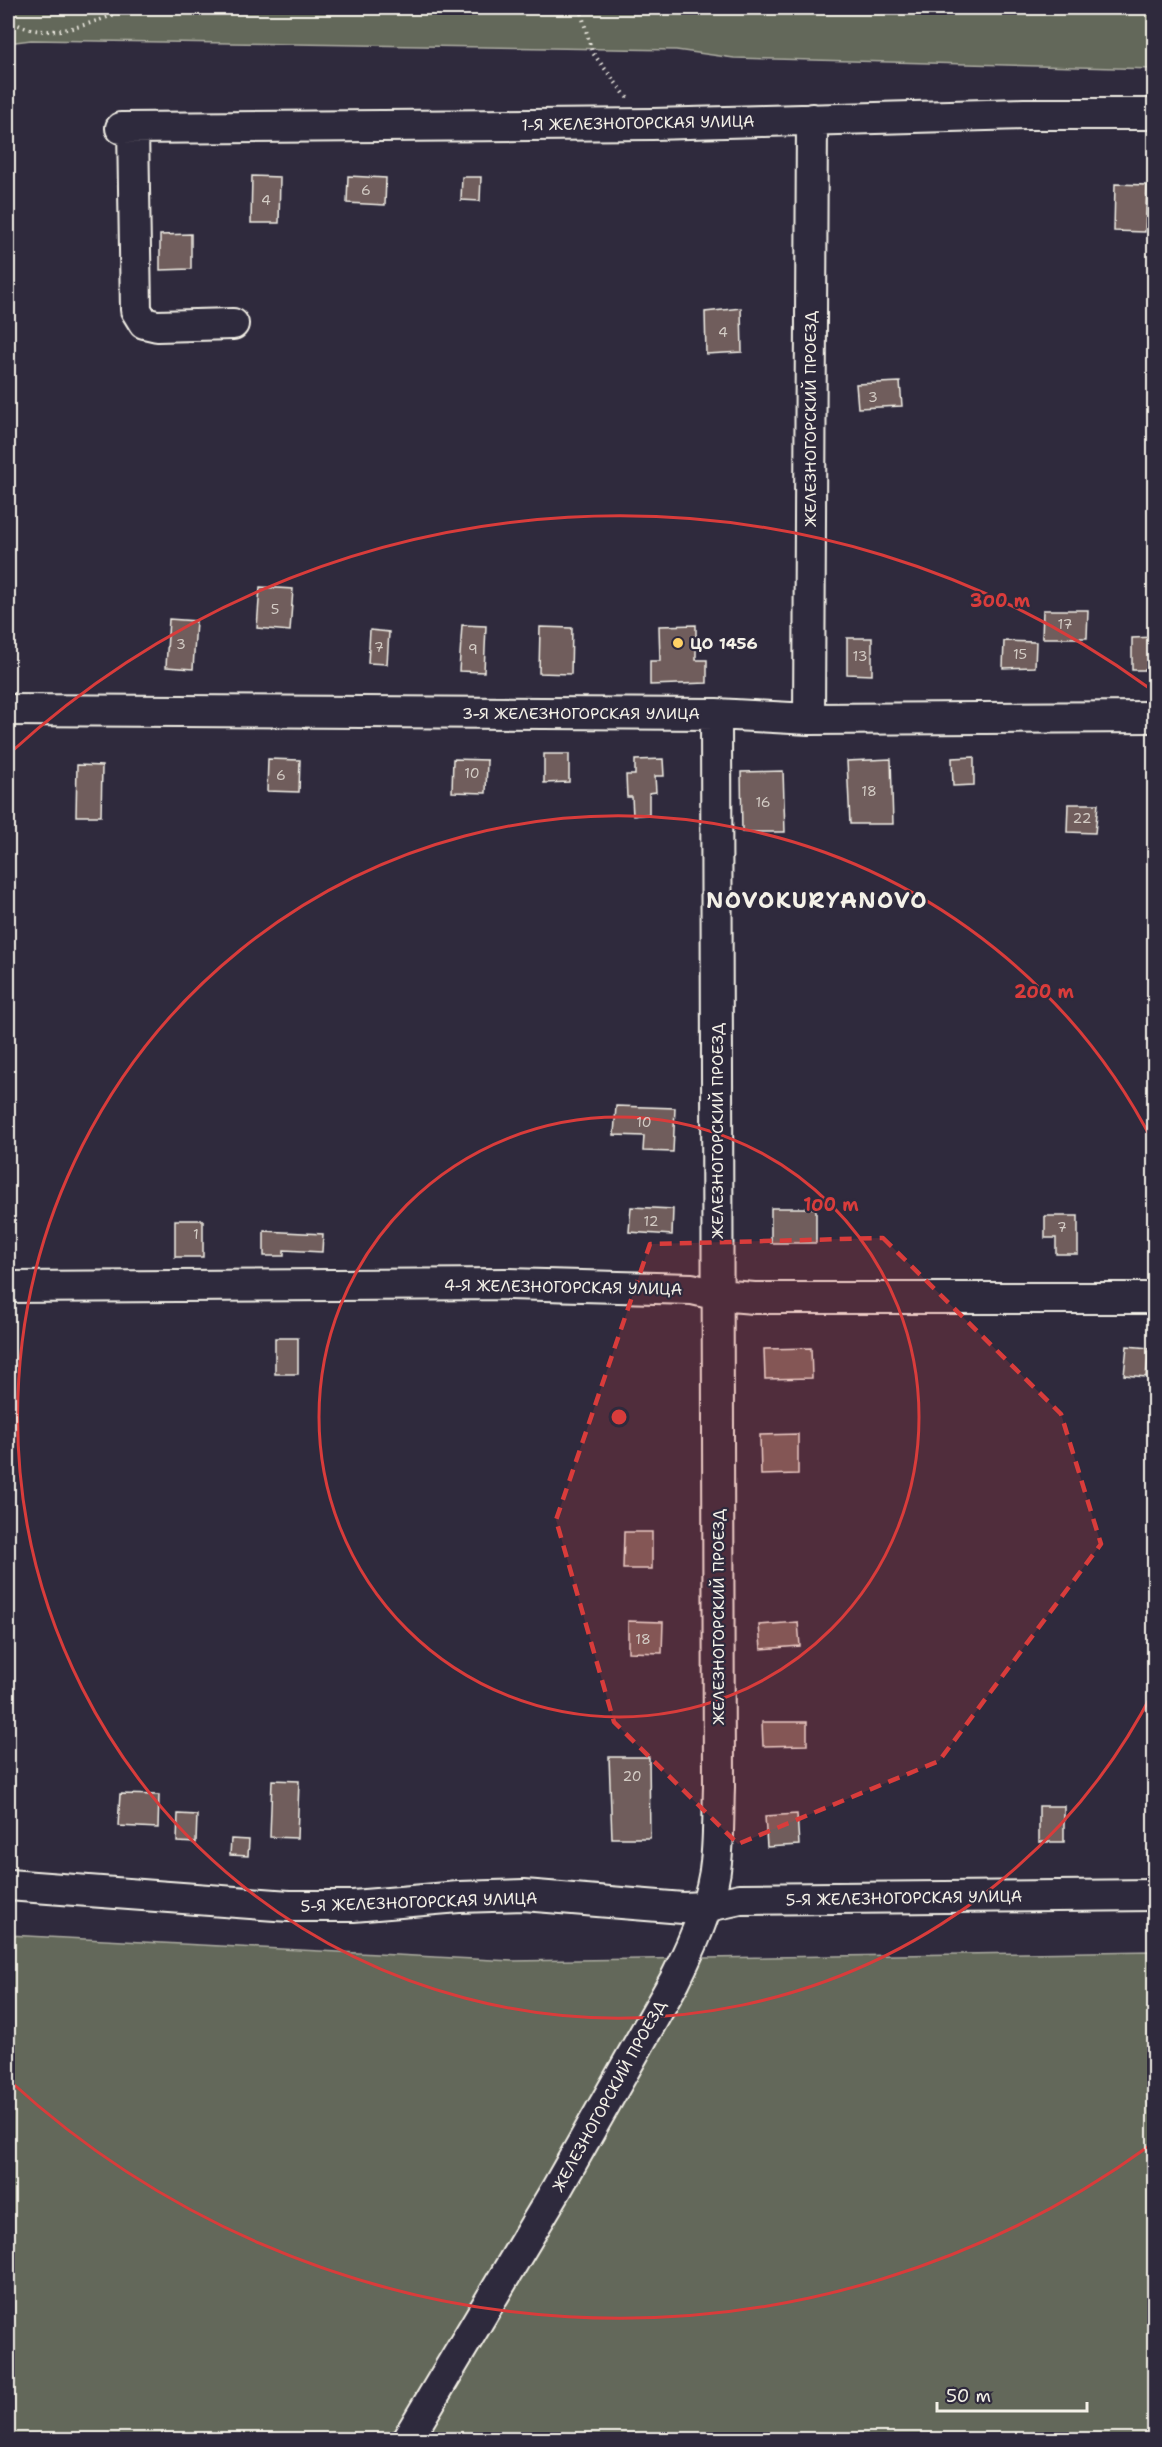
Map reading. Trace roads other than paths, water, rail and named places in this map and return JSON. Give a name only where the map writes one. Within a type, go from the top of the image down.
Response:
[{"type":"street","name":"1-Я ЖЕЛЕЗНОГОРСКАЯ УЛИЦА","points":[[233,324],[157,326],[144,323],[136,310],[127,128],[653,124],[1024,114],[1155,114]]},
{"type":"street","name":"ЖЕЛЕЗНОГОРСКИЙ ПРОЕЗД","points":[[809,719],[812,119]]},
{"type":"street","name":"3-Я ЖЕЛЕЗНОГОРСКАЯ УЛИЦА","points":[[8,710],[716,714],[809,719],[1155,717]]},
{"type":"street","name":"ЖЕЛЕЗНОГОРСКИЙ ПРОЕЗД","points":[[407,2439],[556,2190],[691,1949],[716,1863],[719,1787],[716,714]]},
{"type":"street","name":"4-Я ЖЕЛЕЗНОГОРСКАЯ УЛИЦА","points":[[8,1287],[508,1284],[692,1289],[718,1295],[754,1298],[1155,1298]]},
{"type":"street","name":"5-Я ЖЕЛЕЗНОГОРСКАЯ УЛИЦА","points":[[8,1885],[288,1906],[353,1906],[459,1897],[524,1895],[683,1908],[704,1907],[740,1899],[1155,1895]]},
{"type":"place","name":"ЦО 1456","points":[[678,643]]},
{"type":"district","name":"NOVOKURYANOVO","points":[[817,900]]}]
